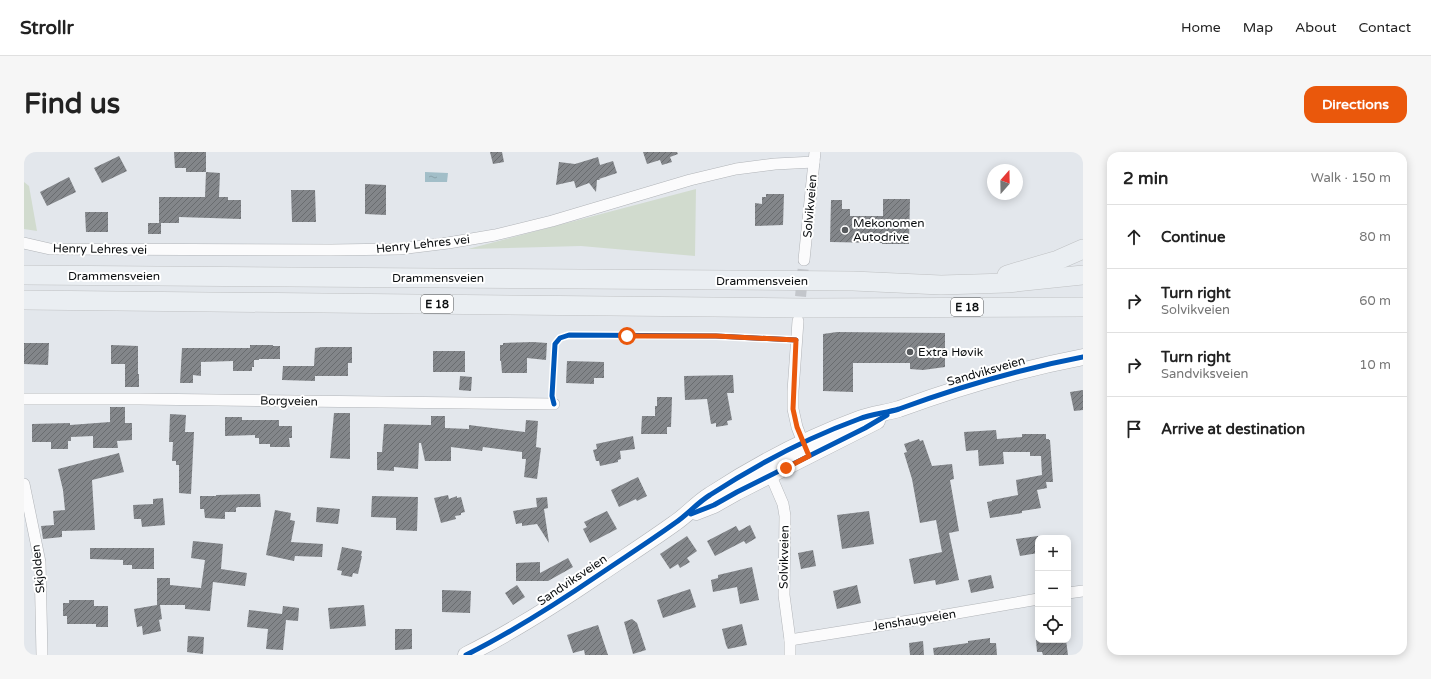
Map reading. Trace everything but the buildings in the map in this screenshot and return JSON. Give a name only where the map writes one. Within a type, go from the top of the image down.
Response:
[{"type":"highway","name":"E 18","points":[[978,283],[1058,260],[1083,249]]},
{"type":"highway","name":"Drammensveien","points":[[24,275],[852,281],[941,285],[978,283]]},
{"type":"highway","name":"E 18","points":[[978,283],[1007,283],[1083,276]]},
{"type":"highway","name":"Drammensveien","points":[[24,300],[850,307],[1083,307]]},
{"type":"main road","name":"Sandviksveien","points":[[466,655],[512,631],[556,604],[686,516],[708,496],[768,469],[806,449],[828,431],[861,418],[896,410],[929,398],[998,377],[1083,357]]},
{"type":"street","name":"Henry Lehres vei","points":[[24,243],[50,249],[399,249],[495,235],[552,221],[690,180],[736,169],[814,157]]},
{"type":"street","name":"Solvikveien","points":[[804,260],[814,157]]},
{"type":"street","points":[[798,321],[794,369],[793,409],[797,427],[806,449]]},
{"type":"street","name":"Borgveien","points":[[24,400],[139,399],[554,404]]},
{"type":"street","name":"Solvikveien","points":[[768,469],[783,504],[785,516],[784,596],[790,640],[790,655]]},
{"type":"street","name":"Skjolden","points":[[24,484],[40,562],[42,655]]},
{"type":"street","points":[[1071,593],[1083,591]]},
{"type":"street","name":"Jenshaugveien","points":[[790,640],[1035,599]]},
{"type":"shaded area","points":[[24,182],[29,186],[37,231],[24,229]]},
{"type":"shaded area","points":[[696,189],[695,256],[581,246],[468,249]]},
{"type":"water","points":[[425,172],[448,173],[447,182],[425,182]]},
{"type":"tunnel","points":[[799,313],[804,260]]},
{"type":"cycle path","points":[[554,404],[552,396],[555,344],[560,338],[569,335],[716,336],[796,340]]},
{"type":"cycle path","points":[[466,655],[518,627],[567,596],[666,530],[705,498],[727,484],[801,443],[864,417],[899,409],[990,379],[1083,357]]},
{"type":"cycle path","points":[[691,514],[714,505],[865,428],[887,415]]},
{"type":"place","name":"Mekonomen Autodrive","points":[[845,230]]},
{"type":"place","name":"Extra Høvik","points":[[910,352]]},
{"type":"route","points":[[627,336],[716,336],[796,340],[793,409],[797,427],[809,456],[786,468]]}]
